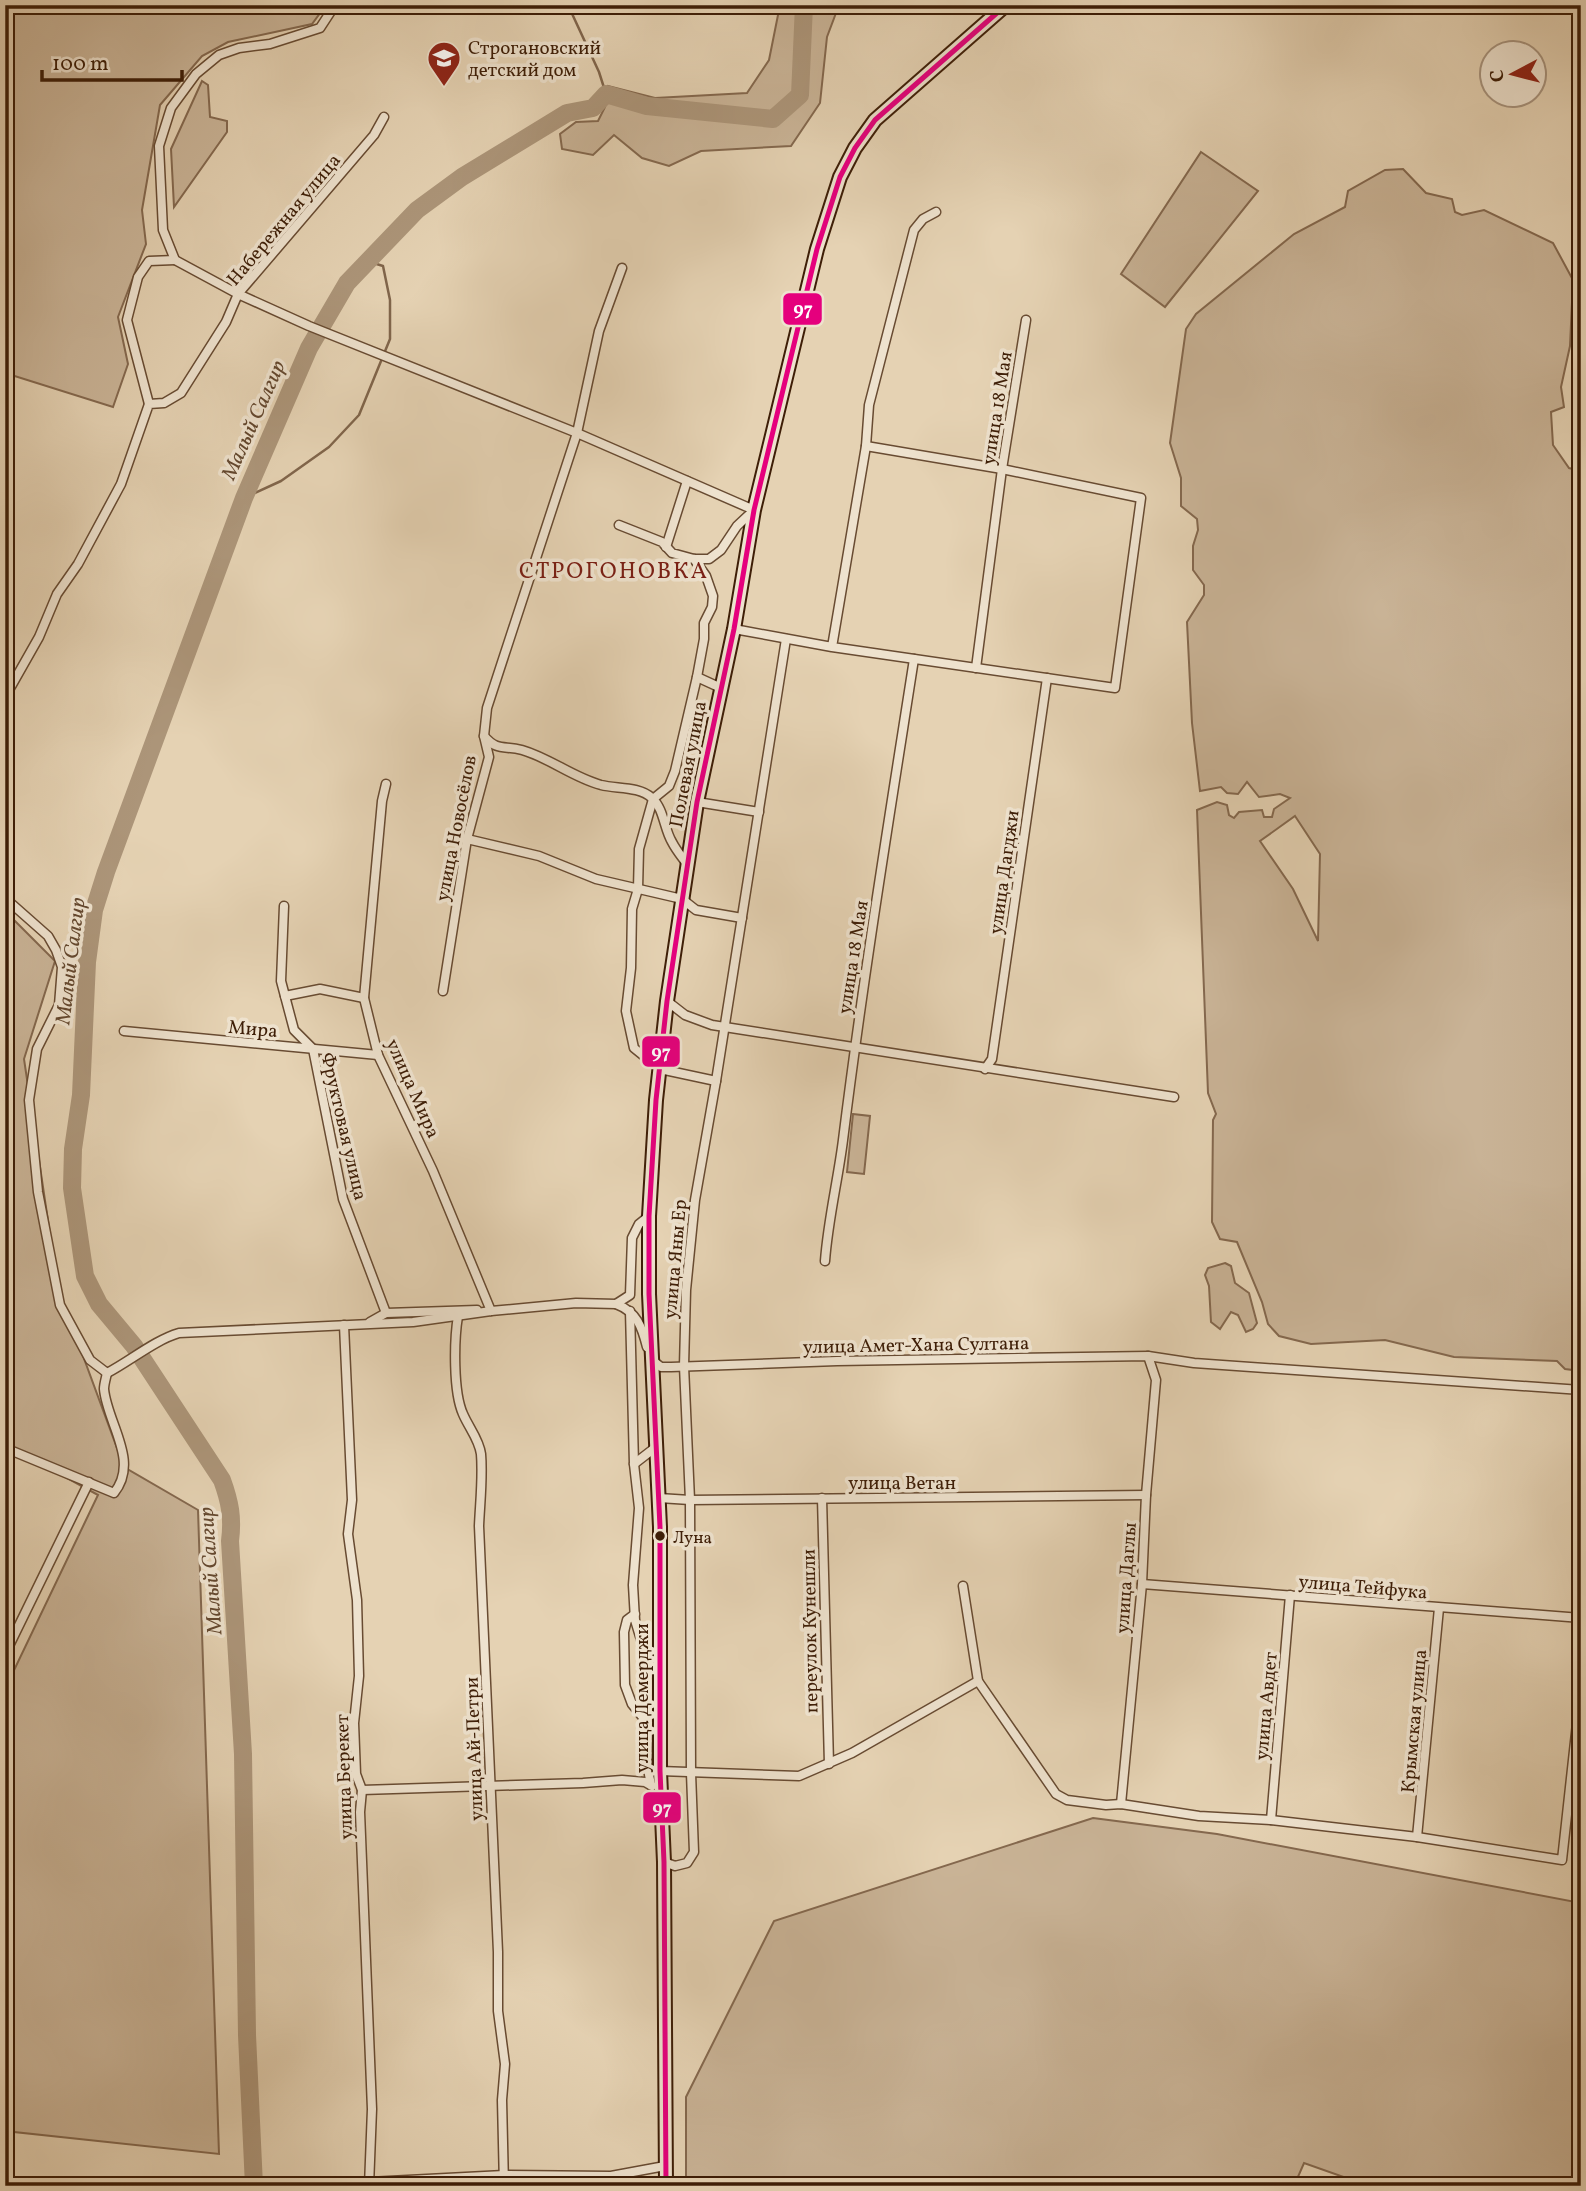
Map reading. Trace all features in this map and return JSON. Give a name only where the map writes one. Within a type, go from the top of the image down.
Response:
[{"type":"main road","name":"Полевая улица","points":[[649,1294],[649,1216],[656,1100],[687,864],[697,802],[734,629],[754,510],[817,249],[840,177],[855,148],[875,120],[1006,5]]},
{"type":"main road","name":"улица Демерджи","points":[[649,1294],[659,1498],[666,2186]]},
{"type":"street","points":[[175,260],[163,230],[159,146],[171,108],[196,74],[219,55],[239,48],[270,44],[320,28],[335,5]]},
{"type":"street","name":"Набережная улица","points":[[149,404],[164,403],[181,393],[226,322],[238,294],[374,135],[384,117]]},
{"type":"street","points":[[832,647],[866,446],[869,405],[914,230],[923,219],[936,212]]},
{"type":"street","points":[[5,697],[39,637],[57,594],[78,564],[121,484],[149,404],[127,320],[138,277],[149,261],[175,260],[238,294],[325,333],[577,433],[754,510],[737,526],[721,550],[709,559],[694,559],[672,553],[662,542],[619,525]]},
{"type":"street","name":"улица Новосёлов","points":[[443,991],[467,839],[489,757],[484,736],[487,708],[577,433],[599,331],[622,268]]},
{"type":"street","name":"улица 18 Мая","points":[[976,668],[1002,469],[1026,320]]},
{"type":"street","points":[[734,629],[832,647],[1115,688],[1141,498],[1002,469],[866,446]]},
{"type":"street","points":[[666,547],[687,481]]},
{"type":"street","points":[[694,559],[706,576],[713,596],[712,607],[704,623],[697,677],[676,771],[669,786],[653,799],[639,849],[638,889],[632,909],[631,968],[626,1011],[634,1048],[660,1069],[716,1082]]},
{"type":"street","name":"улица Яны Ер","points":[[664,1862],[675,1866],[687,1863],[694,1852],[691,1773],[690,1500],[684,1366],[686,1290],[695,1200],[786,639]]},
{"type":"street","name":"улица 18 Мая","points":[[825,1261],[827,1228],[838,1180],[854,1049],[914,659]]},
{"type":"street","points":[[697,677],[722,688]]},
{"type":"street","name":"улица Дагджи","points":[[985,1069],[992,1059],[1047,678]]},
{"type":"street","points":[[484,736],[498,748],[519,749],[550,760],[581,779],[641,792],[653,799],[671,840],[687,864]]},
{"type":"street","points":[[489,757],[498,748]]},
{"type":"street","name":"улица Мира","points":[[386,784],[382,801],[364,998],[379,1055],[433,1171],[491,1311]]},
{"type":"street","points":[[697,802],[759,812]]},
{"type":"street","points":[[467,839],[540,856],[596,879],[682,899],[696,910],[742,918]]},
{"type":"street","points":[[5,898],[48,936],[57,950],[62,967],[59,1005],[37,1049],[29,1100],[38,1192],[60,1305],[90,1360],[107,1373]]},
{"type":"street","name":"Фруктовая улица","points":[[285,906],[281,981],[294,1030],[313,1049],[343,1199],[386,1313]]},
{"type":"street","points":[[285,996],[320,989],[364,998]]},
{"type":"street","points":[[667,1001],[699,1021],[712,1025],[1174,1097]]},
{"type":"street","name":"Мира","points":[[124,1031],[379,1055]]},
{"type":"street","points":[[649,1216],[639,1224],[632,1238],[630,1311],[634,1464],[639,1508],[633,1585],[635,1614],[642,1643],[647,1764],[651,1786]]},
{"type":"street","points":[[616,1304],[630,1295]]},
{"type":"street","points":[[107,1373],[165,1337],[179,1333],[413,1322],[576,1303],[616,1304],[630,1311],[638,1319],[653,1363]]},
{"type":"street","points":[[369,1322],[386,1313],[464,1309],[491,1311]]},
{"type":"street","name":"улица Ай-Петри","points":[[458,1316],[455,1336],[458,1396],[462,1413],[478,1442],[481,1456],[480,1526],[498,1952],[498,2011],[505,2064],[502,2100],[504,2186]]},
{"type":"street","name":"улица Берекет","points":[[344,1325],[352,1500],[348,1534],[358,1625],[359,1676],[354,1723],[356,1774],[362,1790],[360,1812],[372,2109],[369,2184]]},
{"type":"street","name":"улица Амет-Хана Султана","points":[[653,1363],[661,1367],[1148,1356],[1194,1363],[1581,1391]]},
{"type":"street","name":"улица Даглы","points":[[1121,1804],[1142,1584],[1146,1495],[1156,1380],[1148,1356]]},
{"type":"street","points":[[5,1448],[114,1493],[122,1483],[124,1454],[104,1389],[107,1373]]},
{"type":"street","points":[[634,1464],[656,1447]]},
{"type":"street","points":[[5,1654],[89,1482]]},
{"type":"street","name":"улица Ветан","points":[[659,1498],[690,1500],[1146,1495]]},
{"type":"street","name":"переулок Кунешли","points":[[822,1498],[829,1764]]},
{"type":"street","name":"улица Тейфука","points":[[1142,1584],[1581,1618]]},
{"type":"street","points":[[963,1586],[978,1681],[1056,1794],[1067,1800],[1418,1837],[1562,1860],[1581,1687]]},
{"type":"street","name":"улица Авдет","points":[[1271,1820],[1290,1595]]},
{"type":"street","name":"Крымская улица","points":[[1418,1837],[1439,1608]]},
{"type":"street","points":[[635,1614],[627,1620],[624,1632],[625,1685],[632,1704],[645,1720]]},
{"type":"street","points":[[660,1771],[799,1776],[852,1753],[978,1681]]},
{"type":"street","points":[[362,1790],[637,1780],[651,1786],[662,1796]]},
{"type":"street","points":[[369,2184],[504,2175],[611,2176],[665,2165]]},
{"type":"street","points":[[611,2176],[635,2186]]},
{"type":"shaded area","points":[[5,5],[326,5],[312,24],[228,42],[202,56],[160,105],[142,210],[146,244],[118,317],[128,364],[113,407],[5,373]]},
{"type":"shaded area","points":[[780,5],[839,5],[827,37],[820,103],[791,146],[701,151],[669,166],[642,158],[614,135],[593,155],[562,149],[560,134],[576,122],[598,121],[605,107],[608,86],[655,98],[747,93],[769,60]]},
{"type":"shaded area","points":[[202,81],[208,85],[210,117],[227,121],[227,132],[174,207],[171,149]]},
{"type":"shaded area","points":[[1201,152],[1258,191],[1165,307],[1121,274]]},
{"type":"shaded area","points":[[1403,169],[1426,193],[1452,199],[1455,212],[1462,215],[1484,210],[1553,243],[1573,280],[1570,346],[1561,387],[1564,407],[1551,412],[1553,445],[1569,468],[1581,471],[1581,1371],[1565,1369],[1557,1361],[1454,1357],[1385,1340],[1311,1344],[1279,1336],[1268,1324],[1262,1302],[1237,1242],[1220,1239],[1212,1222],[1213,1120],[1216,1114],[1208,1093],[1197,810],[1217,802],[1227,805],[1229,815],[1234,818],[1239,812],[1262,810],[1264,817],[1272,817],[1274,809],[1290,798],[1280,794],[1259,797],[1247,782],[1238,794],[1227,793],[1221,787],[1200,791],[1192,723],[1187,622],[1204,595],[1204,585],[1193,570],[1197,519],[1181,506],[1181,478],[1170,443],[1186,329],[1196,314],[1294,234],[1345,207],[1348,191],[1385,170]],"holes":[[[1295,816],[1320,854],[1318,941],[1293,889],[1260,841]]]},
{"type":"shaded area","points":[[5,911],[55,961],[24,1059],[58,1288],[124,1467],[198,1510],[219,2154],[5,2131],[5,1689],[98,1495],[5,1444]]},
{"type":"shaded area","points":[[853,1114],[870,1116],[864,1174],[847,1172]]},
{"type":"shaded area","points":[[1225,1263],[1231,1266],[1235,1283],[1249,1293],[1257,1323],[1253,1329],[1246,1332],[1238,1315],[1231,1312],[1220,1329],[1211,1322],[1209,1286],[1205,1275],[1208,1268]]},
{"type":"shaded area","points":[[1093,1818],[1217,1834],[1581,1903],[1581,2158],[1570,2186],[1369,2186],[1304,2163],[1294,2186],[686,2186],[686,2097],[774,1921]]},
{"type":"waterway","points":[[568,5],[599,72],[606,94]]},
{"type":"waterway","name":"Малый Салгир","points":[[254,2186],[247,2035],[243,1754],[230,1510],[222,1480],[134,1346],[99,1304],[85,1276],[72,1188],[73,1149],[81,1095],[87,962],[94,910],[244,498],[309,348],[347,283],[417,210],[462,177],[567,113],[593,108],[606,94],[647,106],[773,119],[800,95],[804,5]]},
{"type":"waterway","points":[[244,498],[281,481],[329,447],[359,415],[390,339],[390,300],[383,266],[367,261]]},
{"type":"transit line","name":"97","points":[[666,2186],[664,1862],[660,1771],[660,1527],[649,1294],[649,1216],[656,1100],[667,1001],[697,802],[734,629],[754,510],[817,249],[840,177],[855,148],[875,120],[1006,5]]},
{"type":"place","name":"Строгановский детский дом","points":[[444,88]]},
{"type":"place","name":"Луна","points":[[660,1536]]},
{"type":"district","name":"СТРОГОНОВКА","points":[[614,570]]}]
